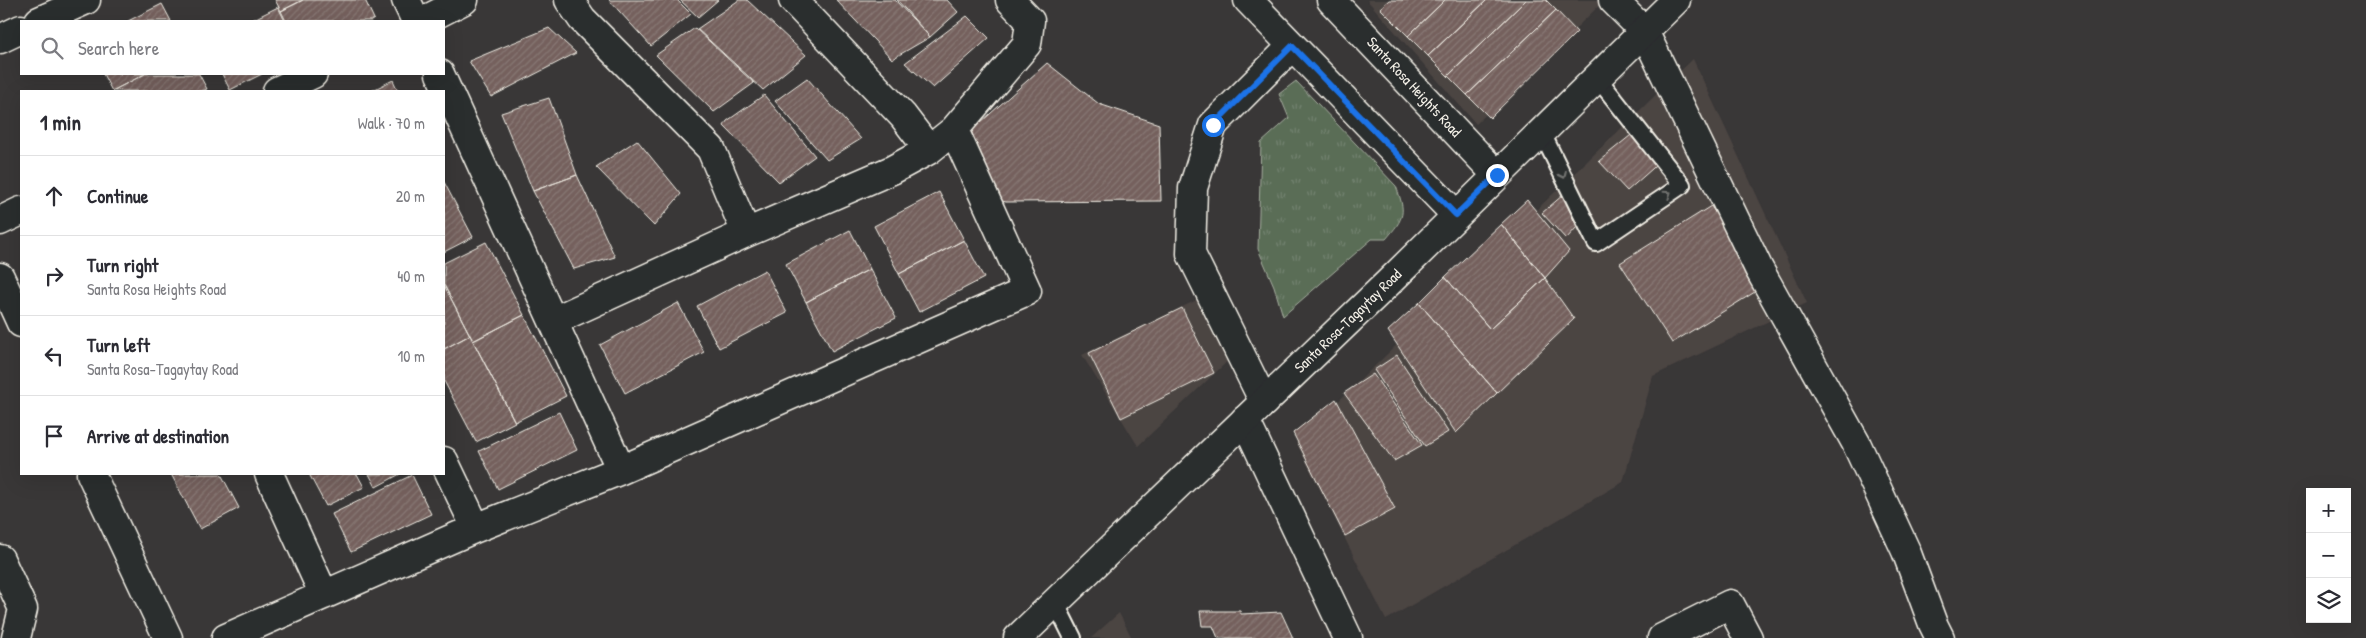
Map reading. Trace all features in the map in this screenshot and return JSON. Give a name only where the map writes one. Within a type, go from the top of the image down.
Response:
[{"type":"street","points":[[46,12],[86,0]]},
{"type":"street","points":[[406,0],[416,20]]},
{"type":"street","points":[[425,20],[464,0]]},
{"type":"street","points":[[569,0],[582,19],[711,149],[746,233]]},
{"type":"street","points":[[793,0],[904,116],[929,150]]},
{"type":"street","points":[[553,321],[746,233],[892,170],[929,150],[954,130],[1027,44],[1030,21],[1010,0]]},
{"type":"street","points":[[1248,0],[1456,215]]},
{"type":"street","points":[[1613,0],[1644,31],[1759,269],[1856,444],[1906,551],[1940,638]]},
{"type":"street","name":"Santa Rosa-Tagaytay Road","points":[[1018,638],[1255,411],[1596,76],[1676,0]]},
{"type":"street","name":"Santa Rosa Heights Road","points":[[1341,3],[1497,175]]},
{"type":"street","points":[[0,39],[20,29]]},
{"type":"street","points":[[1292,46],[1213,125],[1193,188],[1191,254],[1348,638]]},
{"type":"street","points":[[279,90],[311,75]]},
{"type":"street","points":[[440,75],[621,470]]},
{"type":"street","points":[[226,638],[476,528],[621,470],[1027,291],[954,130]]},
{"type":"street","points":[[0,221],[20,211]]},
{"type":"street","points":[[0,277],[20,321]]},
{"type":"street","points":[[445,463],[476,528]]},
{"type":"street","points":[[91,475],[168,638]]},
{"type":"street","points":[[269,475],[324,595]]},
{"type":"street","points":[[0,559],[23,609],[16,638]]},
{"type":"street","points":[[1662,638],[1730,604],[1748,638]]},
{"type":"lane","points":[[1541,131],[1596,243],[1682,185],[1596,76]]},
{"type":"lane","points":[[1055,602],[1073,638]]},
{"type":"shaded area","points":[[1367,0],[1605,0],[1476,124]]},
{"type":"shaded area","points":[[1693,59],[1807,303],[1653,376],[1623,482],[1386,620],[1296,442]]},
{"type":"shaded area","points":[[1203,297],[1233,356],[1138,446],[1082,355]]},
{"type":"shaded area","points":[[1119,613],[1132,638],[1091,638]]},
{"type":"green space","points":[[1296,81],[1396,186],[1402,214],[1397,225],[1386,239],[1372,239],[1283,316],[1274,286],[1258,249],[1261,143],[1289,118],[1279,94]]},
{"type":"building","points":[[275,0],[303,0],[281,11]]},
{"type":"building","points":[[303,0],[365,0],[374,19],[286,20],[281,11]]},
{"type":"building","points":[[609,0],[677,0],[691,14],[651,46]]},
{"type":"building","points":[[680,0],[718,0],[698,17]]},
{"type":"building","points":[[739,0],[747,0],[806,55],[763,90],[697,29]]},
{"type":"building","points":[[836,0],[895,0],[930,37],[892,59]]},
{"type":"building","points":[[897,0],[947,0],[958,12],[930,37]]},
{"type":"building","points":[[1389,0],[1445,0],[1408,36],[1380,8]]},
{"type":"building","points":[[1445,0],[1487,0],[1428,56],[1408,36]]},
{"type":"building","points":[[1487,0],[1526,0],[1448,76],[1428,56]]},
{"type":"building","points":[[1526,0],[1546,0],[1556,10],[1467,95],[1448,76]]},
{"type":"building","points":[[162,4],[170,20],[130,20]]},
{"type":"building","points":[[278,7],[284,20],[252,20]]},
{"type":"building","points":[[1556,10],[1577,32],[1490,118],[1467,95]]},
{"type":"building","points":[[967,16],[989,38],[933,88],[905,63]]},
{"type":"building","points":[[549,28],[576,53],[491,97],[469,61]]},
{"type":"building","points":[[695,28],[754,83],[714,112],[656,55]]},
{"type":"building","points":[[1047,63],[1099,104],[1159,124],[1161,201],[1006,202],[998,200],[971,131]]},
{"type":"building","points":[[104,75],[143,75],[114,90],[111,90]]},
{"type":"building","points":[[143,75],[200,75],[207,89],[204,90],[114,90]]},
{"type":"building","points":[[222,75],[260,75],[230,90]]},
{"type":"building","points":[[807,78],[861,139],[827,160],[775,101]]},
{"type":"building","points":[[393,80],[398,90],[373,90]]},
{"type":"building","points":[[764,95],[815,156],[779,182],[724,126],[727,121]]},
{"type":"building","points":[[549,98],[577,175],[533,191],[501,113]]},
{"type":"building","points":[[1636,131],[1661,161],[1627,191],[1599,161]]},
{"type":"building","points":[[637,140],[681,194],[654,226],[596,167]]},
{"type":"building","points":[[577,175],[615,257],[574,269],[533,191]]},
{"type":"building","points":[[445,184],[473,237],[445,251]]},
{"type":"building","points":[[939,192],[964,240],[899,274],[874,226]]},
{"type":"building","points":[[1563,195],[1577,227],[1566,239],[1542,213]]},
{"type":"building","points":[[1527,200],[1569,251],[1545,278],[1501,224]]},
{"type":"building","points":[[1711,206],[1763,287],[1672,343],[1620,263]]},
{"type":"building","points":[[1501,224],[1545,278],[1490,329],[1445,277]]},
{"type":"building","points":[[850,230],[870,269],[806,302],[786,264]]},
{"type":"building","points":[[964,240],[984,278],[919,312],[899,274]]},
{"type":"building","points":[[486,242],[524,315],[473,341],[445,287],[445,262]]},
{"type":"building","points":[[870,269],[896,318],[832,351],[806,302]]},
{"type":"building","points":[[765,270],[787,313],[719,348],[697,306]]},
{"type":"building","points":[[1445,277],[1490,329],[1545,278],[1574,319],[1497,393],[1419,303]]},
{"type":"building","points":[[445,287],[470,335],[445,348]]},
{"type":"building","points":[[678,303],[704,352],[625,393],[600,345]]},
{"type":"building","points":[[1419,303],[1497,393],[1456,433],[1388,331]]},
{"type":"building","points":[[1182,308],[1214,373],[1121,418],[1089,353]]},
{"type":"building","points":[[524,315],[566,396],[515,422],[473,341]]},
{"type":"building","points":[[470,335],[515,422],[476,442],[445,383],[445,348]]},
{"type":"building","points":[[1397,355],[1448,432],[1425,446],[1374,370]]},
{"type":"building","points":[[1373,374],[1422,445],[1394,461],[1344,393]]},
{"type":"building","points":[[1336,399],[1395,509],[1345,536],[1293,433]]},
{"type":"building","points":[[559,412],[577,450],[498,489],[479,451]]},
{"type":"building","points":[[172,475],[222,475],[239,508],[200,529]]},
{"type":"building","points":[[310,475],[358,475],[364,487],[326,506]]},
{"type":"building","points":[[370,475],[398,475],[376,487]]},
{"type":"building","points":[[412,475],[431,514],[351,552],[332,514]]},
{"type":"building","points":[[1200,611],[1240,611],[1241,614],[1281,612],[1293,638],[1218,638],[1213,626],[1202,626]]},
{"type":"route","points":[[1213,125],[1292,46],[1456,215],[1497,175]]}]
